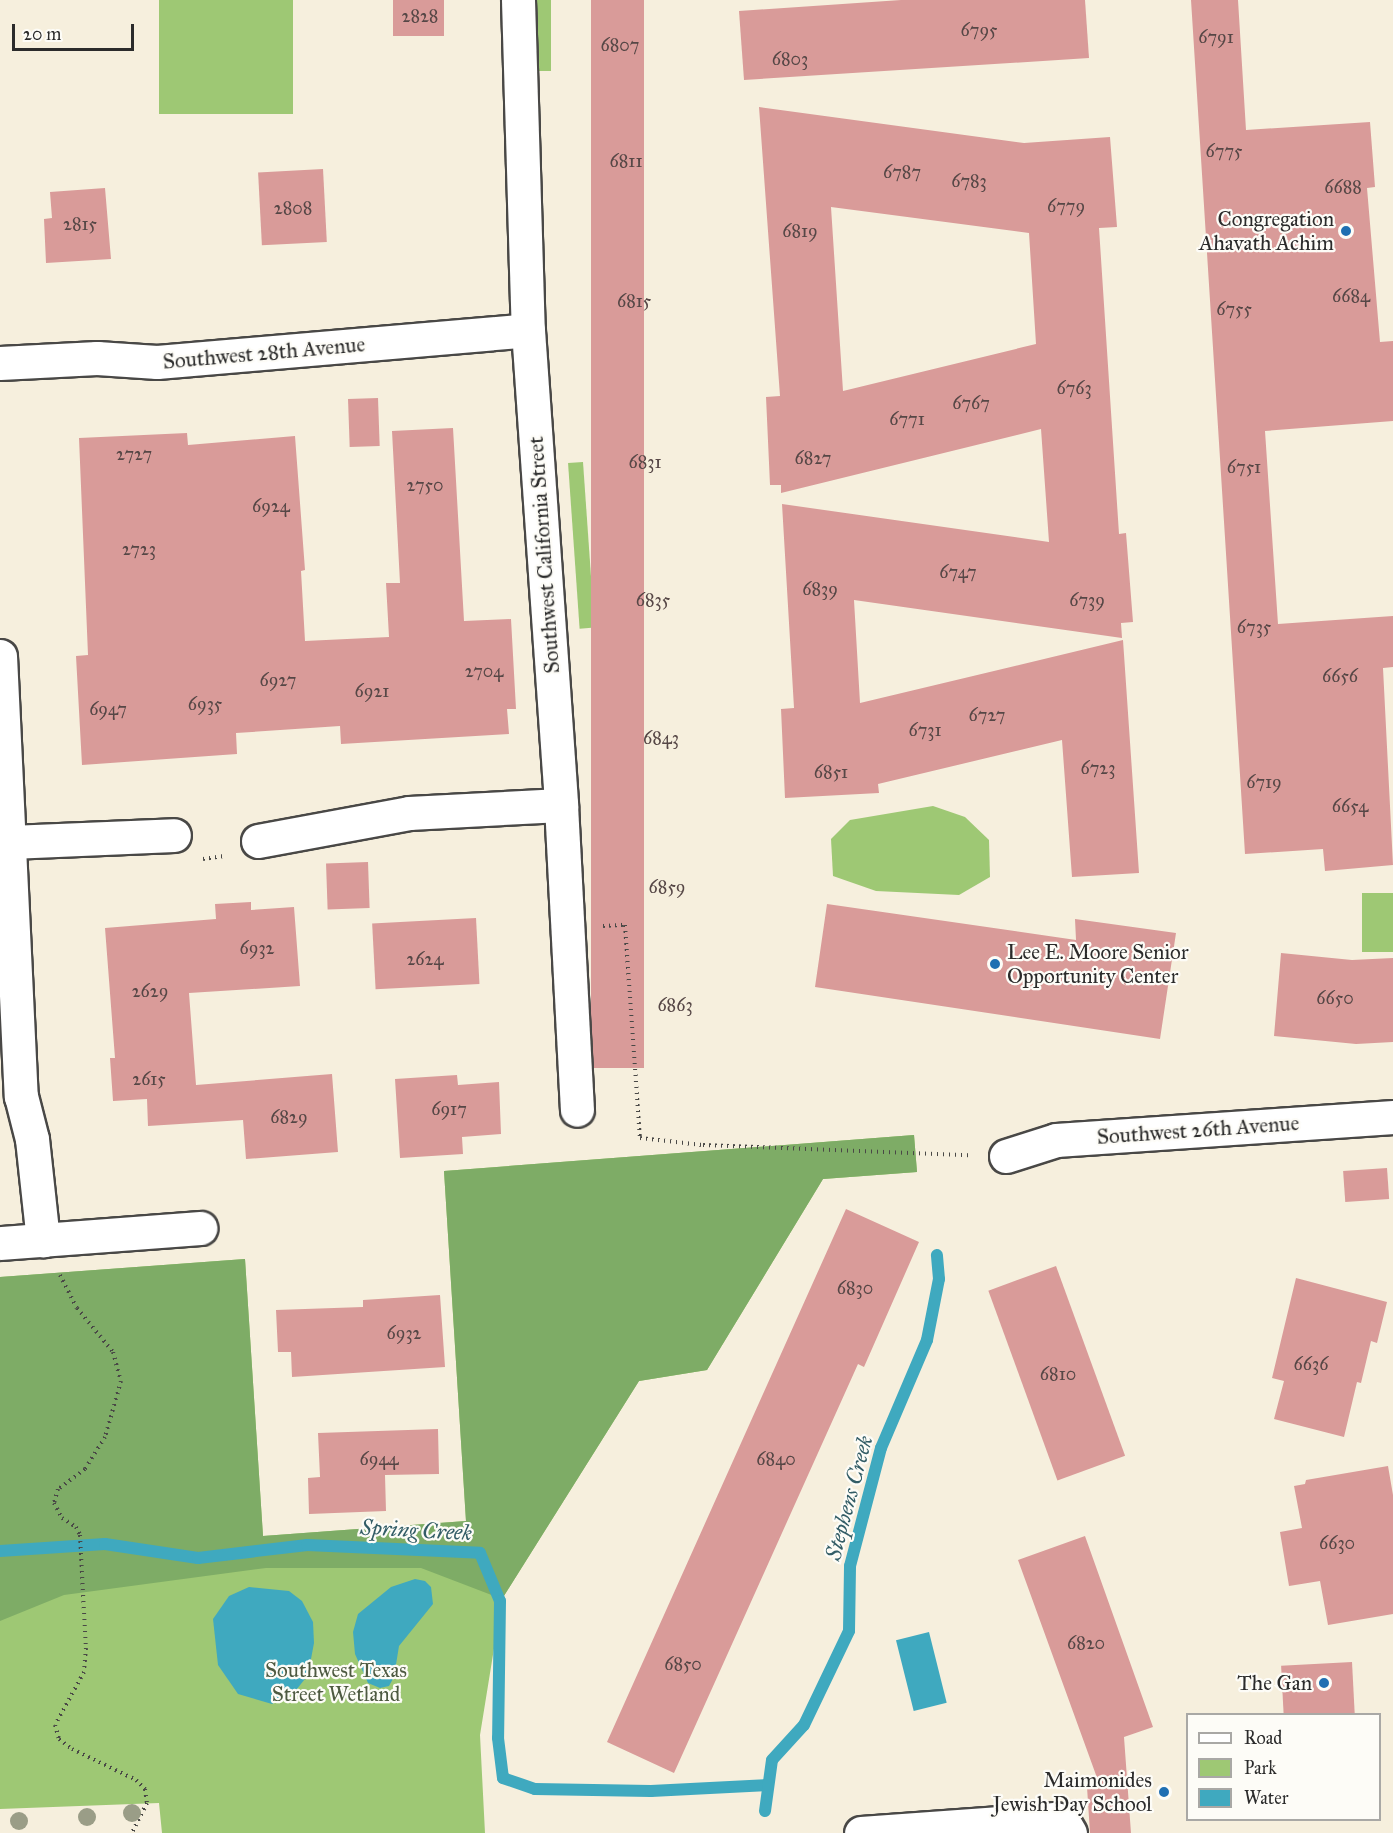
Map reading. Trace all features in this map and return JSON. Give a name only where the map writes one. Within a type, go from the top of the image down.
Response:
[{"type":"street","name":"Southwest California Street","points":[[518,0],[528,330],[561,805],[577,1110]]},
{"type":"street","name":"Southwest 28th Avenue","points":[[0,363],[97,358],[158,362],[528,330]]},
{"type":"street","points":[[0,656],[21,1096],[32,1138],[43,1240]]},
{"type":"street","points":[[258,841],[409,813],[561,805]]},
{"type":"street","points":[[10,842],[174,835]]},
{"type":"street","name":"Southwest 26th Avenue","points":[[1006,1156],[1056,1140],[1393,1117]]},
{"type":"street","points":[[0,1242],[201,1228]]},
{"type":"street","points":[[861,1833],[1054,1819],[1063,1821],[1070,1833]]},
{"type":"path","points":[[174,835],[189,855],[201,859],[220,859],[239,842],[258,841]]},
{"type":"path","points":[[625,925],[640,1138],[703,1145],[1006,1156]]},
{"type":"path","points":[[43,1240],[76,1308],[113,1352],[121,1381],[105,1437],[85,1469],[57,1489],[54,1503],[62,1518],[76,1527],[80,1535],[84,1672],[55,1725],[60,1739],[72,1749],[136,1780],[145,1789],[147,1803],[132,1833]]},
{"type":"green space","points":[[159,0],[293,0],[293,114],[159,114]]},
{"type":"green space","points":[[532,0],[551,0],[551,71],[532,71]]},
{"type":"green space","points":[[583,462],[595,628],[580,629],[568,463]]},
{"type":"green space","points":[[933,806],[965,817],[989,840],[990,877],[959,895],[876,891],[833,876],[831,839],[850,820]]},
{"type":"green space","points":[[1362,893],[1393,893],[1393,952],[1362,952]]},
{"type":"green space","name":"Southwest Texas Street Wetland","points":[[914,1135],[917,1172],[823,1179],[707,1370],[639,1381],[502,1599],[480,1735],[485,1833],[162,1833],[159,1803],[0,1809],[0,1277],[245,1259],[263,1536],[466,1521],[444,1171]]},
{"type":"green space","name":"Southwest Texas Street Wetland","points":[[914,1135],[917,1172],[823,1179],[707,1370],[639,1381],[502,1599],[421,1568],[266,1568],[64,1595],[0,1621],[0,1277],[245,1259],[263,1536],[466,1521],[444,1171]]},
{"type":"water","points":[[415,1579],[425,1581],[431,1587],[433,1604],[399,1646],[394,1677],[389,1686],[380,1688],[368,1683],[355,1654],[353,1632],[358,1614],[391,1587]]},
{"type":"water","points":[[249,1587],[289,1591],[302,1601],[313,1622],[314,1643],[308,1675],[297,1689],[272,1704],[238,1694],[218,1665],[213,1619],[229,1596]]},
{"type":"water","points":[[929,1632],[947,1703],[914,1711],[896,1640]]},
{"type":"building","points":[[393,0],[444,0],[444,36],[393,36]]},
{"type":"building","points":[[591,0],[644,0],[644,1068],[591,1068]]},
{"type":"building","points":[[901,0],[1085,0],[1089,58],[744,80],[739,11]]},
{"type":"building","points":[[1191,0],[1238,0],[1246,130],[1370,122],[1375,187],[1367,188],[1380,342],[1393,341],[1393,421],[1265,431],[1278,624],[1393,616],[1393,667],[1383,668],[1393,865],[1325,871],[1323,849],[1245,854]]},
{"type":"building","points":[[759,107],[1024,143],[1110,137],[1117,227],[1099,228],[1119,534],[1126,533],[1133,622],[1121,623],[1122,638],[854,600],[860,703],[1123,640],[1139,873],[1072,877],[1062,740],[878,784],[879,793],[785,798],[781,709],[794,708],[782,504],[1049,542],[1041,429],[781,493],[781,485],[770,485],[766,397],[780,396]],"holes":[[[831,207],[1029,233],[1036,344],[843,391]]]},
{"type":"building","points":[[323,169],[327,242],[262,245],[258,172]]},
{"type":"building","points":[[105,188],[111,259],[46,263],[44,219],[52,218],[50,192]]},
{"type":"building","points":[[378,398],[380,446],[350,447],[348,399]]},
{"type":"building","points":[[453,428],[464,621],[511,619],[516,709],[507,709],[509,734],[341,744],[340,726],[236,733],[237,754],[82,765],[76,656],[88,655],[79,438],[187,433],[188,445],[295,436],[305,570],[301,571],[305,641],[389,637],[386,583],[400,583],[392,431]]},
{"type":"building","points":[[368,862],[370,908],[328,909],[326,863]]},
{"type":"building","points":[[251,902],[251,910],[294,907],[300,986],[189,993],[196,1085],[332,1074],[338,1152],[246,1159],[243,1120],[148,1126],[147,1099],[113,1101],[110,1058],[115,1058],[105,928],[216,919],[215,904]]},
{"type":"building","name":"Lee E. Moore Senior Opportunity Center","points":[[827,904],[1076,940],[1075,919],[1176,933],[1160,1039],[815,987]]},
{"type":"building","points":[[476,918],[479,984],[376,989],[372,923]]},
{"type":"building","points":[[1281,953],[1352,960],[1393,958],[1393,1042],[1356,1044],[1274,1036]]},
{"type":"building","points":[[457,1075],[458,1085],[499,1082],[501,1134],[462,1137],[463,1154],[400,1158],[395,1079]]},
{"type":"building","points":[[1387,1168],[1389,1199],[1345,1202],[1343,1171]]},
{"type":"building","points":[[846,1209],[919,1242],[864,1367],[858,1364],[674,1773],[607,1742]]},
{"type":"building","points":[[1056,1266],[1125,1456],[1057,1480],[988,1291]]},
{"type":"building","points":[[1296,1278],[1387,1302],[1377,1343],[1371,1341],[1361,1383],[1357,1382],[1344,1437],[1274,1419],[1284,1381],[1272,1378]]},
{"type":"building","points":[[440,1295],[445,1367],[292,1377],[291,1352],[278,1352],[276,1310],[363,1307],[363,1300]]},
{"type":"building","points":[[438,1429],[439,1474],[385,1475],[386,1511],[309,1514],[308,1478],[320,1477],[318,1433]]},
{"type":"building","points":[[1388,1466],[1393,1495],[1393,1614],[1328,1625],[1320,1581],[1289,1586],[1280,1532],[1302,1528],[1294,1486],[1305,1484],[1306,1480]]},
{"type":"building","points":[[1085,1536],[1153,1727],[1124,1737],[1131,1833],[1090,1833],[1087,1787],[1100,1786],[1018,1560]]},
{"type":"building","points":[[1352,1662],[1355,1713],[1284,1713],[1281,1666]]},
{"type":"waterway","name":"Stephens Creek","points":[[765,1811],[772,1760],[804,1725],[849,1631],[850,1566],[881,1448],[927,1340],[939,1279],[937,1255]]},
{"type":"waterway","name":"Spring Creek","points":[[0,1551],[105,1544],[198,1558],[307,1545],[480,1553],[500,1601],[498,1738],[503,1778],[535,1789],[651,1791],[768,1785]]},
{"type":"place","name":"Congregation Ahavath Achim","points":[[1346,231]]},
{"type":"place","name":"Lee E. Moore Senior Opportunity Center","points":[[995,964]]},
{"type":"place","name":"The Gan","points":[[1324,1683]]},
{"type":"place","name":"Maimonides Jewish Day School","points":[[1164,1792]]}]
